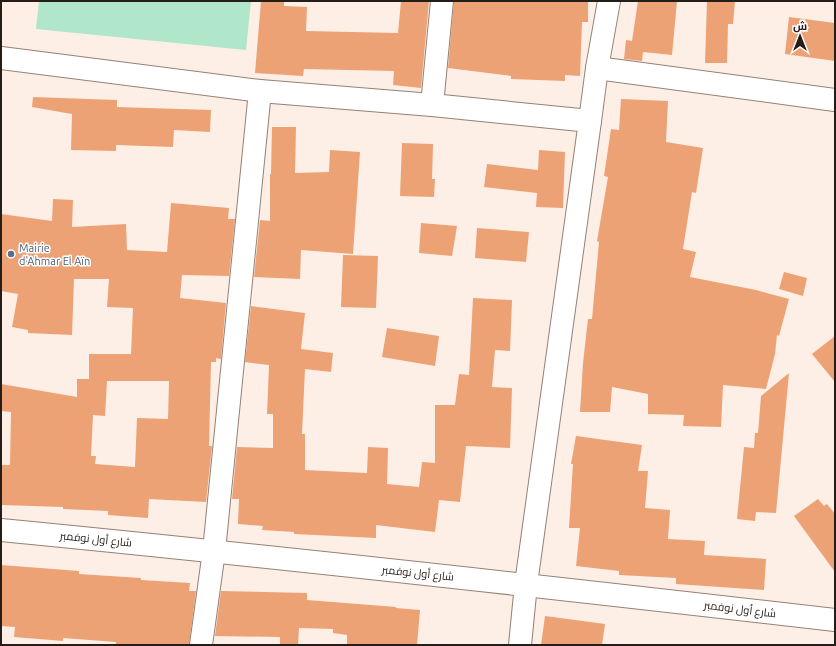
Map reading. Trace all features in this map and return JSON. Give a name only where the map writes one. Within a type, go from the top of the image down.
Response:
[{"type":"street","points":[[432,105],[442,1]]},
{"type":"street","points":[[520,645],[526,584],[597,68],[609,1]]},
{"type":"street","points":[[1,58],[260,91],[432,105],[590,121]]},
{"type":"street","points":[[597,68],[835,100]]},
{"type":"street","points":[[201,645],[214,551],[260,91]]},
{"type":"street","name":"شارع أول نوفمبر","points":[[1,530],[526,584],[835,620]]},
{"type":"green space","points":[[39,1],[251,1],[246,50],[36,29]]},
{"type":"building","points":[[261,1],[284,1],[284,6],[307,7],[306,31],[398,33],[401,1],[429,1],[421,88],[393,85],[394,71],[304,69],[303,76],[255,73]]},
{"type":"building","points":[[454,1],[588,1],[588,22],[582,22],[580,76],[565,75],[565,81],[511,79],[511,76],[448,68]]},
{"type":"building","points":[[638,1],[677,1],[672,55],[643,52],[642,61],[624,59],[626,40],[632,41]]},
{"type":"building","points":[[707,1],[735,1],[733,24],[728,24],[727,63],[705,63]]},
{"type":"building","points":[[789,17],[835,23],[835,61],[785,54]]},
{"type":"building","points":[[33,97],[117,100],[117,107],[211,110],[210,132],[174,130],[173,147],[116,145],[116,151],[71,150],[72,114],[32,107]]},
{"type":"building","points":[[621,99],[668,101],[666,142],[703,148],[696,193],[692,192],[683,249],[696,252],[690,277],[756,290],[789,299],[779,336],[777,335],[775,354],[766,389],[723,385],[721,427],[683,426],[684,415],[648,414],[648,394],[612,387],[610,412],[580,412],[583,363],[588,319],[592,319],[599,242],[597,241],[608,177],[604,176],[611,129],[619,130]]},
{"type":"building","points":[[272,127],[296,127],[295,173],[329,172],[330,150],[360,152],[353,254],[301,250],[300,279],[254,277],[260,220],[270,221]]},
{"type":"building","points":[[402,143],[433,144],[432,179],[435,179],[434,197],[400,196]]},
{"type":"building","points":[[539,150],[565,152],[563,208],[536,207],[537,193],[484,187],[487,164],[538,170]]},
{"type":"building","points":[[53,199],[73,200],[72,227],[126,224],[127,250],[167,252],[171,203],[229,208],[228,219],[235,219],[229,276],[182,275],[180,298],[226,303],[221,359],[216,358],[216,362],[211,362],[209,446],[212,446],[206,502],[149,499],[148,518],[108,515],[108,511],[63,509],[63,507],[1,505],[1,465],[10,465],[11,412],[1,411],[1,384],[77,397],[77,379],[89,379],[89,354],[131,354],[133,308],[107,307],[109,279],[74,279],[72,335],[28,333],[28,330],[12,327],[18,294],[1,291],[1,214],[52,221]],"holes":[[[107,381],[169,381],[168,419],[137,418],[135,467],[95,464],[96,456],[91,456],[93,415],[105,416]]]},
{"type":"building","points":[[421,223],[457,226],[452,256],[419,253]]},
{"type":"building","points":[[477,228],[529,232],[526,262],[475,258]]},
{"type":"building","points":[[343,255],[378,256],[376,308],[341,307]]},
{"type":"building","points":[[784,272],[807,278],[803,296],[779,289]]},
{"type":"building","points":[[473,298],[512,300],[510,351],[495,350],[492,387],[512,388],[510,448],[466,446],[460,502],[439,500],[435,532],[376,525],[376,538],[294,534],[294,532],[262,530],[263,526],[238,524],[239,499],[232,499],[237,447],[273,448],[273,414],[267,414],[269,365],[245,362],[251,306],[305,313],[301,349],[333,353],[331,372],[305,369],[302,434],[305,434],[305,470],[367,473],[368,447],[388,448],[387,484],[419,487],[422,462],[435,463],[435,405],[455,405],[459,374],[469,375]]},
{"type":"building","points":[[387,328],[439,336],[435,366],[382,357]]},
{"type":"building","points":[[835,336],[835,382],[812,354]]},
{"type":"building","points":[[789,373],[776,513],[756,512],[755,521],[737,519],[744,447],[754,448],[755,433],[758,433],[761,396]]},
{"type":"building","points":[[576,436],[642,445],[638,471],[648,471],[645,508],[670,510],[668,539],[705,541],[704,555],[766,559],[764,590],[676,584],[676,578],[619,575],[619,571],[576,566],[580,528],[569,528],[573,464],[571,464]]},
{"type":"building","points":[[818,499],[824,506],[827,504],[835,514],[835,572],[794,516]]},
{"type":"building","points":[[1,565],[79,571],[79,574],[141,578],[141,580],[190,583],[189,591],[196,591],[189,645],[116,645],[116,642],[63,638],[63,641],[14,637],[15,627],[1,626]]},
{"type":"building","points":[[221,591],[307,593],[307,600],[420,610],[417,645],[347,645],[347,635],[333,633],[333,629],[299,628],[298,645],[280,645],[280,637],[215,636]]},
{"type":"building","points":[[545,616],[605,624],[602,645],[541,645]]},
{"type":"place","name":"Mairie d'Ahmar El Aïn","points":[[11,254]]}]
